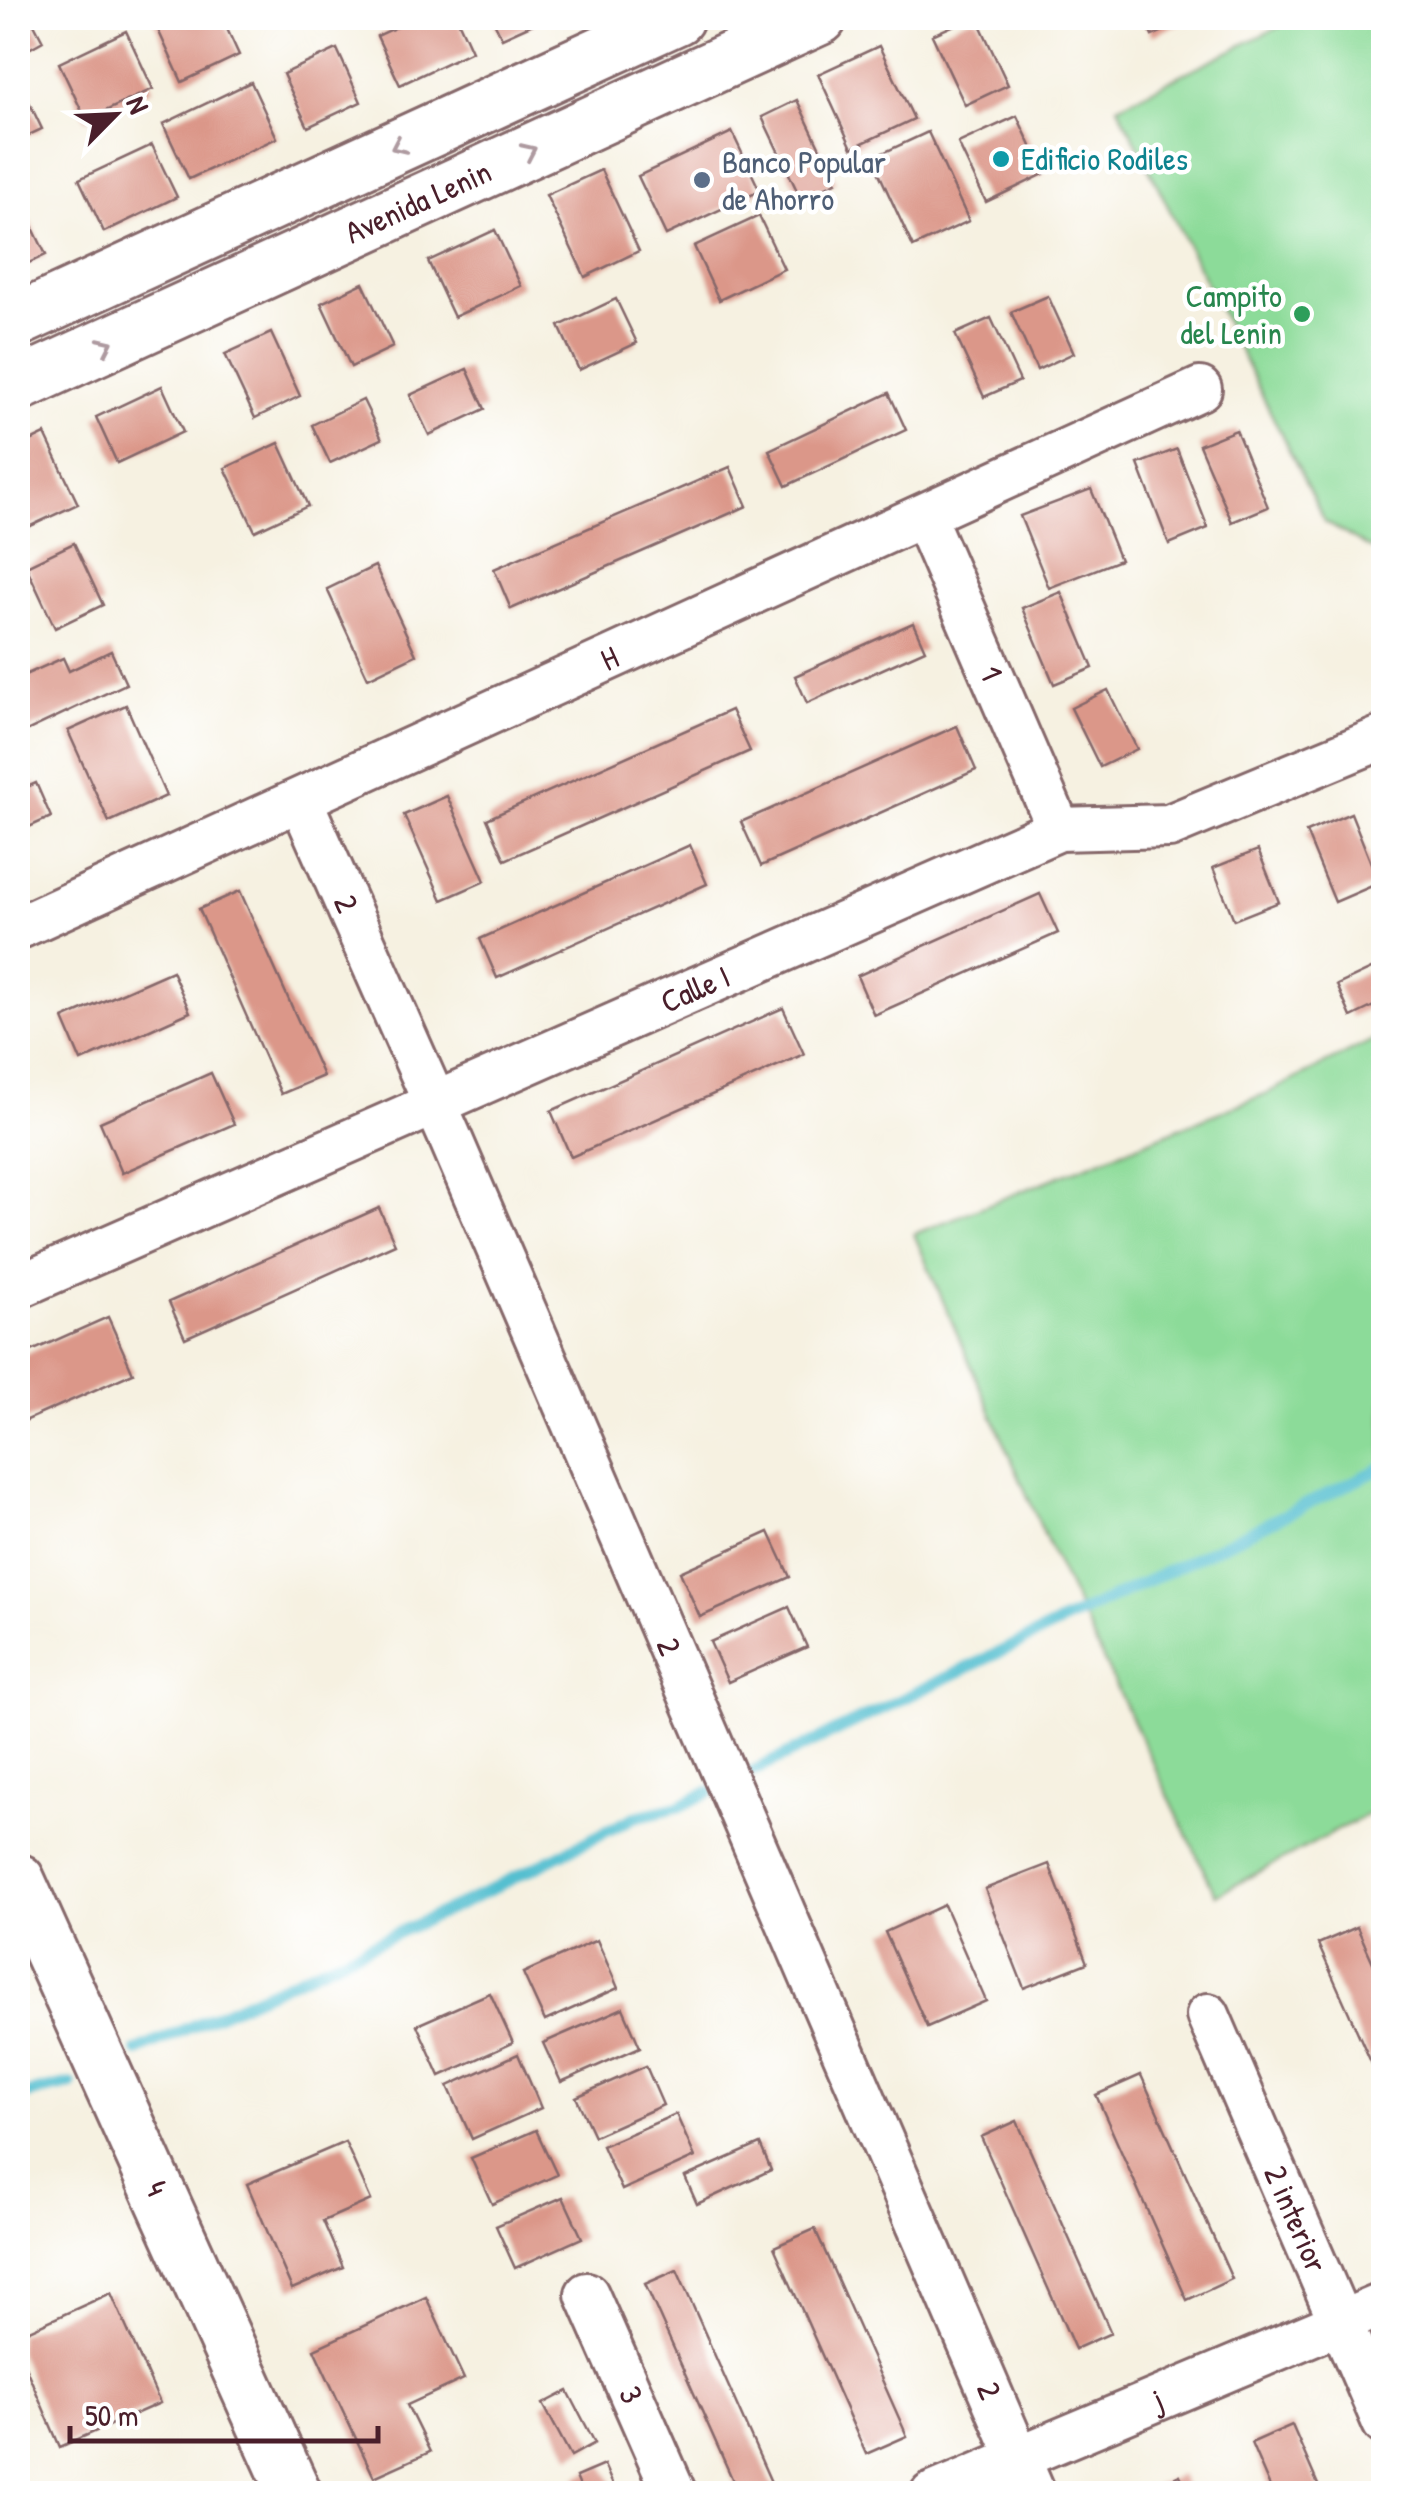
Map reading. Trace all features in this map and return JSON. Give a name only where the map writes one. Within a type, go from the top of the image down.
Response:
[{"type":"street","name":"Avenida Lenin","points":[[18,320],[678,18]]},
{"type":"street","name":"Avenida Lenin","points":[[18,385],[820,18]]},
{"type":"street","name":"H","points":[[18,928],[1200,389]]},
{"type":"street","name":"1","points":[[924,517],[1059,829]]},
{"type":"street","name":"Calle I","points":[[18,1287],[1059,829],[1168,826],[1384,737]]},
{"type":"street","name":"2","points":[[301,802],[435,1103],[1025,2475]]},
{"type":"street","name":"4","points":[[18,1880],[295,2494]]},
{"type":"street","name":"2 interior","points":[[1208,2015],[1384,2423]]},
{"type":"street","name":"3","points":[[587,2294],[675,2494]]},
{"type":"street","name":"j","points":[[932,2494],[1025,2475],[1384,2304]]},
{"type":"green space","name":"Campito del Lenin","points":[[1297,18],[1383,18],[1383,556],[1325,522],[1118,106]]},
{"type":"green space","points":[[1383,1035],[1383,1806],[1216,1895],[1053,1555],[914,1234],[1265,1094]]},
{"type":"building","points":[[18,18],[31,18],[43,41],[18,55]]},
{"type":"building","points":[[222,18],[239,55],[182,82],[154,21]]},
{"type":"building","points":[[416,18],[457,18],[472,51],[400,85],[377,36]]},
{"type":"building","points":[[492,18],[546,18],[502,38]]},
{"type":"building","points":[[977,18],[1008,85],[965,105],[932,35]]},
{"type":"building","points":[[1143,18],[1192,18],[1152,36]]},
{"type":"building","points":[[126,31],[153,89],[86,120],[59,63]]},
{"type":"building","points":[[879,46],[914,119],[852,148],[818,74]]},
{"type":"building","points":[[337,49],[361,102],[308,127],[283,74]]},
{"type":"building","points":[[251,82],[277,138],[189,179],[163,124]]},
{"type":"building","points":[[18,84],[42,129],[18,140]]},
{"type":"building","points":[[797,100],[836,182],[801,199],[762,117]]},
{"type":"building","name":"Edificio Rodiles","points":[[1017,116],[1044,174],[986,202],[958,143]]},
{"type":"building","points":[[732,132],[760,191],[666,235],[638,176]]},
{"type":"building","points":[[928,132],[969,221],[913,247],[872,158]]},
{"type":"building","points":[[152,145],[177,197],[104,232],[79,179]]},
{"type":"building","points":[[601,170],[639,251],[585,277],[546,195]]},
{"type":"building","points":[[21,203],[46,255],[18,268],[18,205]]},
{"type":"building","points":[[759,216],[784,269],[719,300],[694,246]]},
{"type":"building","points":[[495,230],[521,286],[454,317],[428,261]]},
{"type":"building","points":[[363,283],[393,347],[351,367],[321,303]]},
{"type":"building","points":[[1048,296],[1074,353],[1037,370],[1011,312]]},
{"type":"building","points":[[616,299],[637,343],[579,370],[559,326]]},
{"type":"building","points":[[991,318],[1020,381],[984,397],[955,334]]},
{"type":"building","points":[[271,333],[300,396],[255,418],[225,354]]},
{"type":"building","points":[[467,369],[485,409],[429,435],[410,395]]},
{"type":"building","points":[[162,386],[183,432],[117,463],[96,417]]},
{"type":"building","points":[[889,393],[906,430],[786,486],[769,450]]},
{"type":"building","points":[[363,400],[382,439],[330,463],[312,425]]},
{"type":"building","points":[[1236,430],[1268,507],[1232,522],[1199,445]]},
{"type":"building","points":[[45,434],[78,504],[20,531],[18,447]]},
{"type":"building","points":[[279,443],[308,506],[255,531],[225,468]]},
{"type":"building","points":[[1177,449],[1208,528],[1169,544],[1138,464]]},
{"type":"building","points":[[730,467],[747,506],[511,609],[494,569]]},
{"type":"building","points":[[1091,489],[1120,560],[1049,588],[1020,516]]},
{"type":"building","points":[[74,543],[103,605],[55,628],[26,566]]},
{"type":"building","points":[[375,566],[416,655],[368,678],[327,589]]},
{"type":"building","points":[[1061,592],[1093,668],[1054,684],[1022,608]]},
{"type":"building","points":[[913,623],[925,650],[807,703],[795,676]]},
{"type":"building","points":[[111,651],[126,684],[18,735],[18,678],[63,658],[69,671]]},
{"type":"building","points":[[1108,690],[1137,749],[1100,767],[1071,708]]},
{"type":"building","points":[[126,705],[166,796],[109,822],[68,731]]},
{"type":"building","points":[[731,710],[750,751],[505,860],[487,819]]},
{"type":"building","points":[[957,726],[976,770],[761,866],[741,822]]},
{"type":"building","points":[[36,783],[51,817],[18,832],[18,791]]},
{"type":"building","points":[[447,796],[485,881],[442,900],[404,815]]},
{"type":"building","points":[[1351,813],[1379,883],[1335,902],[1306,832]]},
{"type":"building","points":[[690,845],[707,884],[497,978],[480,939]]},
{"type":"building","points":[[1258,850],[1279,902],[1234,920],[1213,868]]},
{"type":"building","points":[[240,891],[323,1076],[281,1094],[199,909]]},
{"type":"building","points":[[1040,894],[1058,933],[874,1015],[857,976]]},
{"type":"building","points":[[1384,963],[1384,1001],[1351,1017],[1337,985]]},
{"type":"building","points":[[172,971],[190,1012],[81,1061],[63,1019]]},
{"type":"building","points":[[783,1008],[804,1054],[571,1157],[551,1111]]},
{"type":"building","points":[[211,1073],[234,1124],[122,1173],[100,1122]]},
{"type":"building","points":[[379,1208],[395,1244],[185,1338],[169,1302]]},
{"type":"building","points":[[108,1317],[133,1373],[18,1424],[18,1357]]},
{"type":"building","points":[[769,1532],[790,1577],[700,1617],[680,1572]]},
{"type":"building","points":[[789,1607],[807,1647],[728,1682],[710,1642]]},
{"type":"building","points":[[1049,1864],[1087,1963],[1024,1988],[985,1889]]},
{"type":"building","points":[[944,1905],[986,2001],[927,2027],[885,1932]]},
{"type":"building","points":[[1357,1927],[1384,1987],[1384,2091],[1318,1944]]},
{"type":"building","points":[[597,1940],[618,1988],[545,2021],[523,1973]]},
{"type":"building","points":[[490,1993],[513,2043],[440,2076],[417,2025]]},
{"type":"building","points":[[623,2008],[640,2047],[561,2082],[543,2043]]},
{"type":"building","points":[[518,2054],[541,2108],[472,2139],[448,2086]]},
{"type":"building","points":[[646,2066],[663,2105],[594,2136],[576,2097]]},
{"type":"building","points":[[1141,2075],[1232,2279],[1187,2300],[1096,2095]]},
{"type":"building","points":[[676,2114],[695,2157],[622,2190],[602,2146]]},
{"type":"building","points":[[1017,2121],[1111,2333],[1075,2349],[981,2137]]},
{"type":"building","points":[[536,2130],[557,2175],[492,2204],[471,2158]]},
{"type":"building","points":[[345,2142],[371,2200],[323,2221],[343,2267],[292,2289],[247,2184]]},
{"type":"building","points":[[760,2144],[771,2170],[697,2204],[685,2177]]},
{"type":"building","points":[[563,2197],[582,2238],[515,2268],[496,2226]]},
{"type":"building","points":[[815,2229],[907,2436],[866,2454],[774,2247]]},
{"type":"building","points":[[677,2270],[774,2489],[764,2494],[739,2494],[645,2284]]},
{"type":"building","points":[[111,2293],[160,2403],[60,2447],[18,2350],[18,2335]]},
{"type":"building","points":[[426,2297],[464,2379],[407,2405],[430,2452],[374,2477],[314,2349]]},
{"type":"building","points":[[568,2391],[595,2443],[571,2456],[543,2404]]},
{"type":"building","points":[[1292,2425],[1322,2494],[1273,2494],[1251,2443]]},
{"type":"building","points":[[604,2465],[617,2494],[583,2494],[576,2477]]},
{"type":"building","points":[[1180,2475],[1189,2494],[1145,2494],[1144,2491]]},
{"type":"waterway","points":[[745,1775],[1384,1467]]},
{"type":"waterway","points":[[137,2051],[470,1900],[635,1817],[678,1807],[709,1792]]},
{"type":"waterway","points":[[18,2096],[71,2084]]},
{"type":"place","name":"Edificio Rodiles","points":[[1001,159]]},
{"type":"place","name":"Banco Popular de Ahorro","points":[[702,180]]},
{"type":"place","name":"Campito del Lenin","points":[[1302,314]]}]
